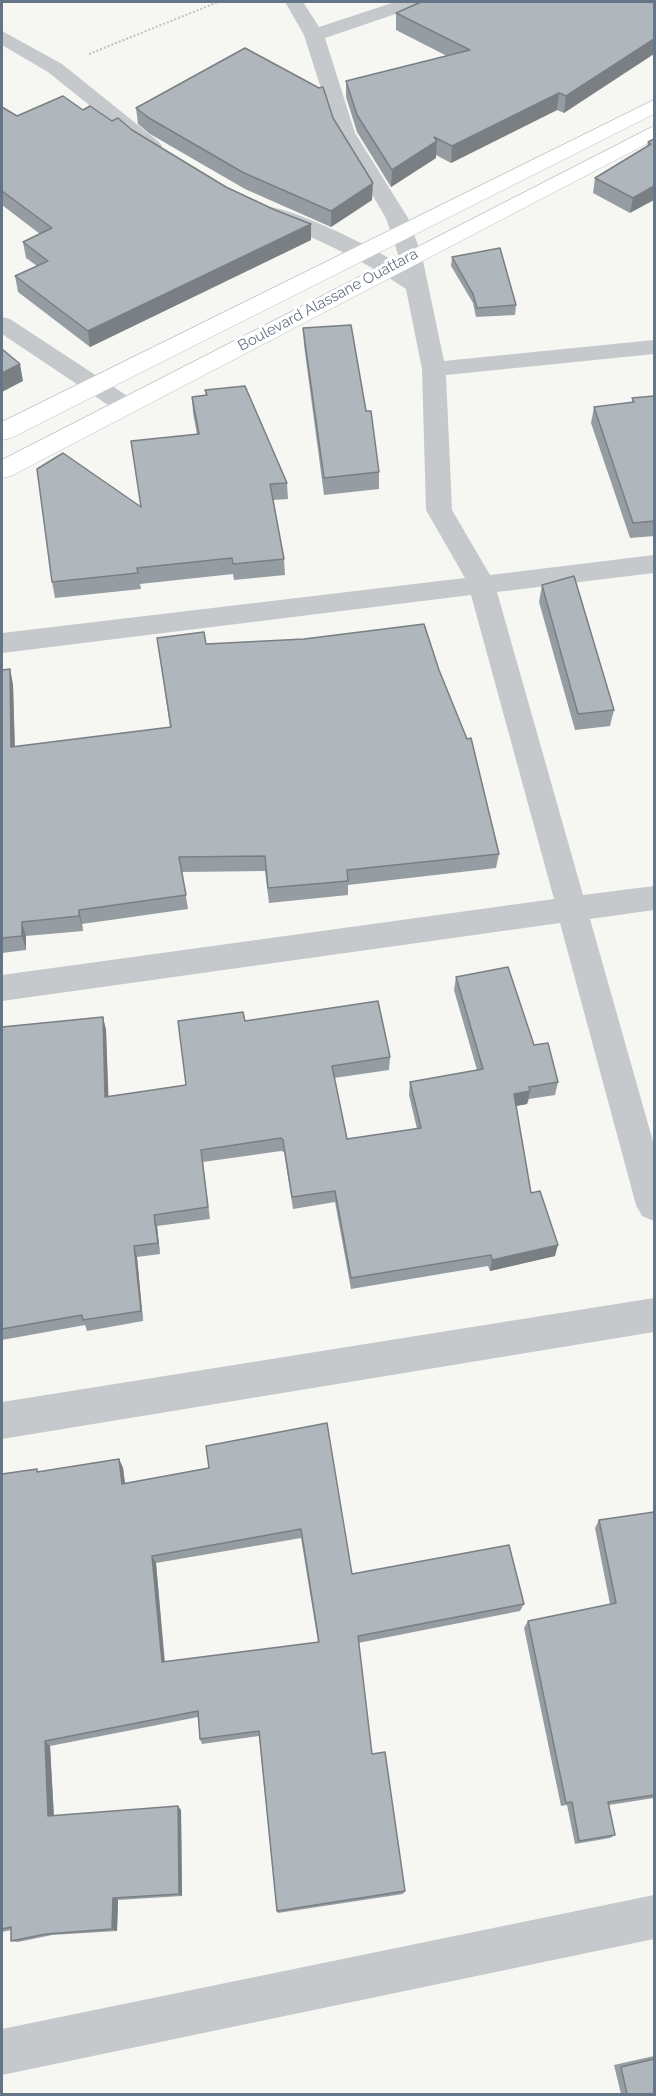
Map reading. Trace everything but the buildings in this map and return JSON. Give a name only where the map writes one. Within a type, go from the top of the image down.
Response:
[{"type":"main road","name":"Boulevard Alassane Ouattara","points":[[2,470],[126,406],[401,253],[654,106]]},
{"type":"main road","name":"Boulevard Alassane Ouattara","points":[[2,432],[361,254],[401,253],[654,132]]},
{"type":"street","points":[[294,2],[314,35],[345,133],[397,218],[401,253],[415,285],[434,369],[439,510],[481,583],[654,1205]]},
{"type":"street","points":[[314,35],[412,2]]},
{"type":"street","points":[[2,36],[55,68],[142,140],[168,156]]},
{"type":"street","points":[[255,206],[309,227],[361,254],[401,253]]},
{"type":"street","points":[[2,324],[126,406]]},
{"type":"street","points":[[434,369],[654,347]]},
{"type":"street","points":[[2,643],[481,583],[654,564]]},
{"type":"street","points":[[2,988],[654,898]]},
{"type":"street","points":[[2,1421],[654,1315]]},
{"type":"street","points":[[2,2052],[654,1917]]},
{"type":"path","points":[[55,68],[218,2]]}]
